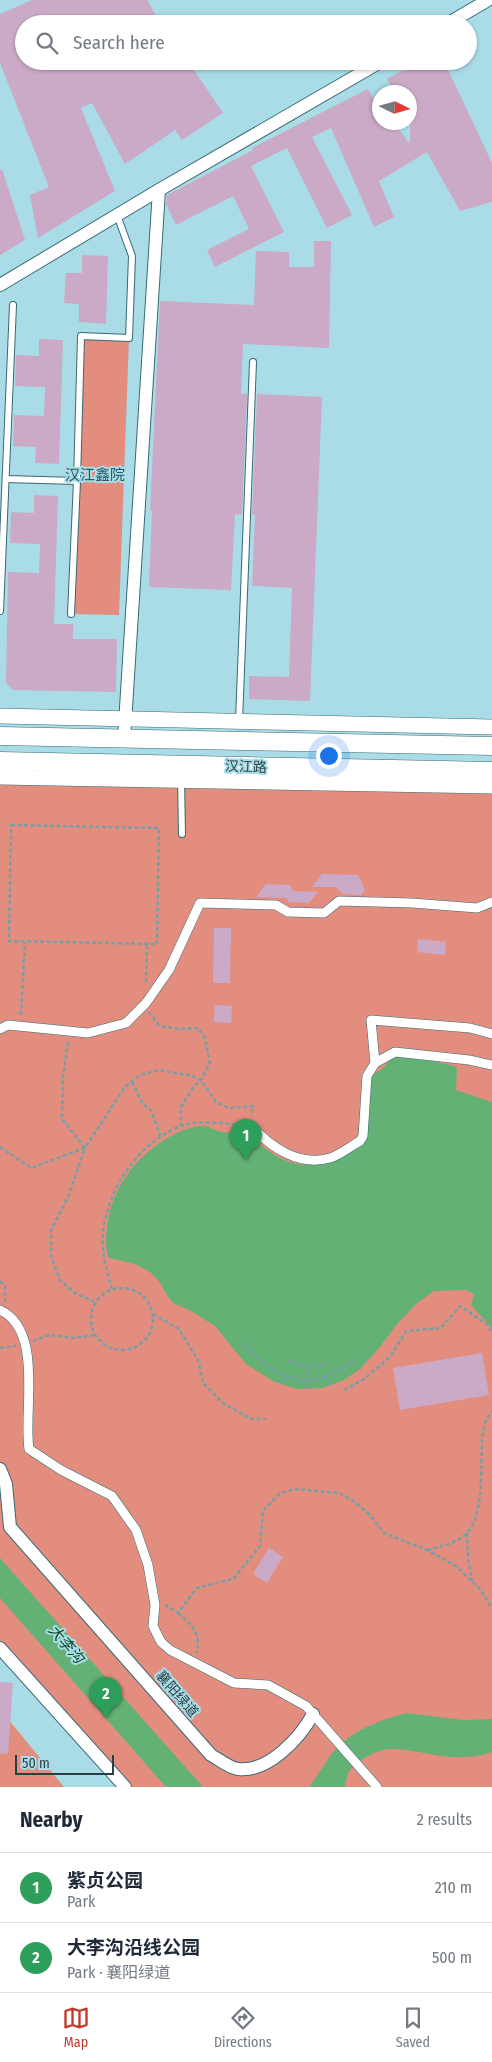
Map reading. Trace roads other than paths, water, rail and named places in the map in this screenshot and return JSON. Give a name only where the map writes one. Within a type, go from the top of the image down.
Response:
[{"type":"main road","name":"汉江路","points":[[0,736],[492,746]]},
{"type":"main road","name":"汉江路","points":[[0,761],[181,772],[492,771]]},
{"type":"street","points":[[462,15],[488,0]]},
{"type":"street","points":[[0,285],[366,70]]},
{"type":"street","points":[[124,739],[159,190]]},
{"type":"street","points":[[0,716],[492,727]]},
{"type":"street","points":[[0,777],[181,772],[492,786]]},
{"type":"street","points":[[0,1029],[8,1025],[88,1033],[126,1023],[146,1002],[169,970],[200,903],[276,904],[288,912],[324,913],[339,901],[421,903],[477,908],[492,902]]},
{"type":"street","points":[[252,1126],[263,1139],[281,1151],[304,1160],[330,1158],[360,1141],[363,1136],[366,1080],[375,1063],[371,1020],[470,1028],[492,1034]]},
{"type":"street","points":[[375,1063],[395,1052],[469,1060],[492,1065]]},
{"type":"street","points":[[3,1312],[23,1334],[30,1381],[26,1432],[29,1449],[61,1470],[112,1496],[136,1530],[148,1564],[155,1605],[153,1626],[161,1642],[170,1650],[234,1683],[268,1685],[306,1706],[377,1787]]},
{"type":"street","name":"襄阳绿道","points":[[0,1469],[6,1484],[10,1527],[211,1755],[236,1769],[252,1770],[272,1760],[287,1747],[304,1730],[312,1714]]},
{"type":"street","points":[[0,1648],[125,1787]]},
{"type":"lane","points":[[71,614],[81,336],[129,338],[132,256],[117,215]]},
{"type":"lane","points":[[0,611],[13,305]]},
{"type":"lane","points":[[239,721],[253,362]]},
{"type":"lane","points":[[6,479],[77,481]]},
{"type":"lane","points":[[181,772],[182,834]]},
{"type":"water","points":[[403,1055],[455,1066],[457,1069],[456,1090],[492,1102],[492,1328],[471,1305],[474,1294],[466,1290],[434,1291],[417,1303],[398,1323],[360,1369],[344,1380],[323,1388],[297,1389],[275,1382],[246,1364],[215,1326],[191,1311],[173,1303],[159,1281],[150,1272],[135,1264],[109,1258],[106,1239],[109,1214],[113,1201],[125,1177],[133,1167],[164,1140],[190,1128],[207,1126],[217,1131],[240,1134],[251,1138],[276,1156],[301,1165],[312,1165],[333,1160],[363,1144],[370,1077],[384,1067],[392,1057]]},
{"type":"water","name":"大李沟","points":[[0,1558],[203,1787],[166,1787],[0,1598]]},
{"type":"water","points":[[407,1713],[463,1720],[492,1719],[492,1752],[483,1755],[455,1757],[388,1749],[368,1756],[354,1765],[347,1777],[345,1787],[309,1787],[329,1757],[344,1741],[369,1726]]},
{"type":"place","name":"紫贞公园","points":[[246,1160]]},
{"type":"place","name":"大李沟沿线公园","points":[[106,1718]]},
{"type":"district","name":"汉江鑫院","points":[[95,475]]}]
